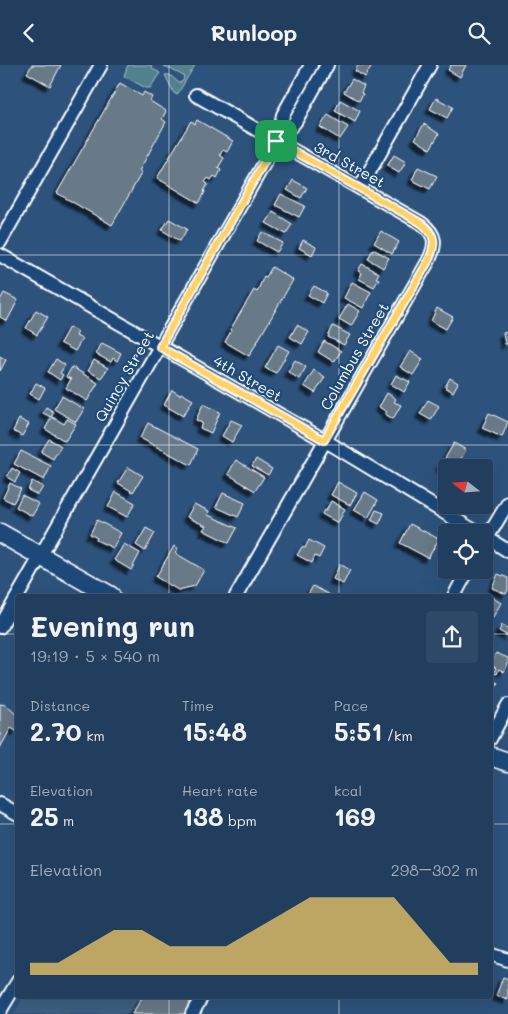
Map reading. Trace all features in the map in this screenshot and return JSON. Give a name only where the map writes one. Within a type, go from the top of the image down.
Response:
[{"type":"main road","points":[[0,533],[107,594]]},
{"type":"street","points":[[0,242],[101,65]]},
{"type":"street","name":"Quincy Street","points":[[19,594],[276,141],[283,115],[311,65]]},
{"type":"street","name":"Quincy Street","points":[[276,141],[295,122],[327,65]]},
{"type":"street","points":[[360,188],[430,65]]},
{"type":"street","name":"3rd Street","points":[[196,95],[421,223],[433,235]]},
{"type":"street","name":"Columbus Street","points":[[237,594],[429,260],[433,245],[433,235]]},
{"type":"street","name":"4th Street","points":[[0,255],[324,440],[462,524]]},
{"type":"street","points":[[493,524],[508,503]]},
{"type":"street","name":"4th Street","points":[[493,543],[508,551]]},
{"type":"street","points":[[455,594],[463,579]]},
{"type":"street","name":"Quincy Street","points":[[0,627],[15,600]]},
{"type":"street","points":[[493,733],[508,705]]},
{"type":"street","points":[[0,804],[15,812]]},
{"type":"street","points":[[493,955],[508,960]]},
{"type":"street","points":[[0,1011],[15,986]]},
{"type":"street","points":[[192,1014],[200,999]]},
{"type":"shaded area","points":[[23,999],[196,999],[187,1014],[14,1014]]},
{"type":"green space","points":[[128,65],[151,65],[153,69],[160,73],[150,88],[146,88],[124,76]]},
{"type":"green space","points":[[162,65],[195,65],[177,95],[174,93],[165,75],[170,75],[179,83],[183,81],[184,76]]},
{"type":"building","points":[[32,65],[61,65],[50,86],[27,73]]},
{"type":"building","points":[[358,65],[372,65],[365,77],[355,71]]},
{"type":"building","points":[[451,65],[466,65],[460,77],[448,70]]},
{"type":"building","points":[[352,79],[364,86],[361,93],[363,94],[359,101],[344,92]]},
{"type":"building","points":[[120,83],[142,96],[144,92],[152,97],[150,101],[166,111],[162,119],[166,122],[139,171],[142,172],[112,225],[57,193]]},
{"type":"building","points":[[436,98],[453,107],[447,118],[430,109]]},
{"type":"building","points":[[340,100],[360,111],[355,122],[335,111]]},
{"type":"building","points":[[328,115],[348,127],[340,139],[320,127]]},
{"type":"building","points":[[197,120],[233,141],[227,152],[223,150],[220,155],[224,158],[218,168],[221,170],[217,178],[214,176],[211,180],[208,178],[205,182],[208,184],[199,203],[157,178],[191,121],[195,124]]},
{"type":"building","points":[[424,124],[439,134],[430,149],[415,139]]},
{"type":"building","points":[[394,155],[406,162],[399,173],[387,166]]},
{"type":"building","points":[[418,167],[437,176],[430,189],[412,180]]},
{"type":"building","points":[[293,180],[307,188],[301,198],[287,190]]},
{"type":"building","points":[[281,194],[305,206],[299,217],[275,205]]},
{"type":"building","points":[[273,212],[292,224],[286,234],[266,223]]},
{"type":"building","points":[[169,219],[187,229],[180,241],[162,230]]},
{"type":"building","points":[[381,231],[399,242],[392,254],[374,243]]},
{"type":"building","points":[[262,232],[283,243],[277,252],[257,241]]},
{"type":"building","points":[[303,240],[316,247],[312,255],[299,248]]},
{"type":"building","points":[[373,249],[389,258],[383,268],[368,259]]},
{"type":"building","points":[[362,264],[379,273],[376,278],[379,279],[374,287],[359,279],[362,273],[358,271]]},
{"type":"building","points":[[272,267],[293,280],[249,356],[225,342],[254,290],[257,292],[264,276],[266,277]]},
{"type":"building","points":[[352,282],[371,292],[363,308],[344,298]]},
{"type":"building","points":[[314,286],[327,293],[322,303],[308,295]]},
{"type":"building","points":[[4,293],[18,300],[7,321],[0,317],[0,300]]},
{"type":"building","points":[[348,304],[360,311],[351,326],[339,319]]},
{"type":"building","points":[[437,308],[453,317],[446,329],[431,321]]},
{"type":"building","points":[[36,310],[48,317],[37,335],[26,328]]},
{"type":"building","points":[[297,325],[309,332],[302,344],[290,337]]},
{"type":"building","points":[[333,326],[350,335],[344,345],[328,337]]},
{"type":"building","points":[[69,327],[78,332],[76,336],[82,339],[75,351],[60,343]]},
{"type":"building","points":[[508,332],[508,344],[505,344],[503,333]]},
{"type":"building","points":[[324,341],[341,351],[334,362],[318,352]]},
{"type":"building","points":[[102,343],[121,353],[117,361],[113,358],[111,362],[96,354]]},
{"type":"building","points":[[278,345],[289,351],[276,373],[265,368]]},
{"type":"building","points":[[410,351],[423,359],[413,375],[400,367]]},
{"type":"building","points":[[0,356],[6,360],[0,371]]},
{"type":"building","points":[[56,359],[65,365],[60,373],[63,375],[60,380],[48,372]]},
{"type":"building","points":[[94,360],[108,368],[101,378],[88,371]]},
{"type":"building","points":[[295,360],[306,367],[299,379],[288,372]]},
{"type":"building","points":[[72,367],[98,383],[87,401],[66,388],[71,379],[66,377]]},
{"type":"building","points":[[314,370],[325,377],[315,393],[304,386]]},
{"type":"building","points":[[396,375],[410,382],[404,392],[391,384]]},
{"type":"building","points":[[450,378],[458,383],[453,392],[445,387]]},
{"type":"building","points":[[36,383],[45,388],[39,399],[30,394]]},
{"type":"building","points":[[172,390],[193,400],[183,416],[164,405]]},
{"type":"building","points":[[387,393],[396,399],[394,402],[401,405],[393,419],[379,407]]},
{"type":"building","points":[[62,396],[84,409],[76,422],[54,409]]},
{"type":"building","points":[[428,400],[439,406],[431,420],[420,414]]},
{"type":"building","points":[[203,404],[220,412],[211,433],[200,428],[202,423],[196,420]]},
{"type":"building","points":[[46,407],[54,412],[51,417],[43,413]]},
{"type":"building","points":[[489,413],[508,422],[502,437],[482,428]]},
{"type":"building","points":[[52,417],[64,424],[67,419],[76,424],[65,441],[45,429]]},
{"type":"building","points":[[19,419],[29,424],[22,436],[13,431]]},
{"type":"building","points":[[231,420],[242,425],[232,442],[222,436]]},
{"type":"building","points":[[148,423],[198,449],[191,465],[140,438]]},
{"type":"building","points":[[49,439],[61,446],[53,459],[41,452]]},
{"type":"building","points":[[454,443],[466,450],[461,459],[445,459]]},
{"type":"building","points":[[21,451],[51,466],[44,480],[14,464]]},
{"type":"building","points":[[256,459],[272,469],[268,475],[252,466]]},
{"type":"building","points":[[236,460],[264,477],[255,491],[228,474]]},
{"type":"building","points":[[128,467],[143,476],[133,492],[118,483]]},
{"type":"building","points":[[12,468],[20,473],[15,482],[7,477]]},
{"type":"building","points":[[32,481],[43,487],[38,495],[28,490]]},
{"type":"building","points":[[338,482],[357,493],[350,505],[331,495]]},
{"type":"building","points":[[10,483],[21,489],[13,503],[3,498]]},
{"type":"building","points":[[116,492],[135,503],[127,517],[108,507]]},
{"type":"building","points":[[365,492],[378,500],[368,518],[354,510]]},
{"type":"building","points":[[223,493],[245,503],[238,517],[216,507]]},
{"type":"building","points":[[22,495],[39,504],[32,516],[16,507]]},
{"type":"building","points":[[331,501],[345,509],[338,523],[322,514],[324,510],[326,511]]},
{"type":"building","points":[[194,504],[209,511],[208,515],[237,528],[229,543],[203,530],[206,526],[187,517]]},
{"type":"building","points":[[376,510],[384,513],[379,524],[371,520]]},
{"type":"building","points":[[97,520],[121,533],[113,548],[96,540],[97,538],[90,534]]},
{"type":"building","points":[[410,524],[438,538],[428,558],[400,543]]},
{"type":"building","points":[[146,528],[155,533],[145,551],[136,545]]},
{"type":"building","points":[[309,540],[324,548],[319,558],[315,556],[312,563],[297,555],[302,547],[305,548]]},
{"type":"building","points":[[124,544],[140,553],[131,570],[114,560]]},
{"type":"building","points":[[174,546],[178,549],[175,553],[204,570],[195,586],[178,590],[156,577]]},
{"type":"building","points":[[340,564],[350,570],[343,584],[333,579]]},
{"type":"building","points":[[498,574],[508,578],[506,594],[492,588]]},
{"type":"building","points":[[313,586],[328,594],[308,594]]},
{"type":"building","points":[[493,598],[501,603],[493,617]]},
{"type":"building","points":[[502,625],[508,628],[508,636],[499,631]]},
{"type":"building","points":[[496,653],[508,658],[508,664],[504,672],[499,669],[497,674],[494,673],[496,668],[493,666],[493,659]]},
{"type":"building","points":[[493,680],[498,683],[493,692]]},
{"type":"building","points":[[0,704],[6,705],[15,713],[15,730],[11,728],[0,748]]},
{"type":"building","points":[[503,977],[508,979],[508,1000],[496,996]]},
{"type":"building","points":[[141,999],[195,999],[187,1014],[132,1014]]},
{"type":"route","points":[[276,141],[421,223],[430,230],[434,240],[429,260],[324,440],[160,347],[276,141]]}]
